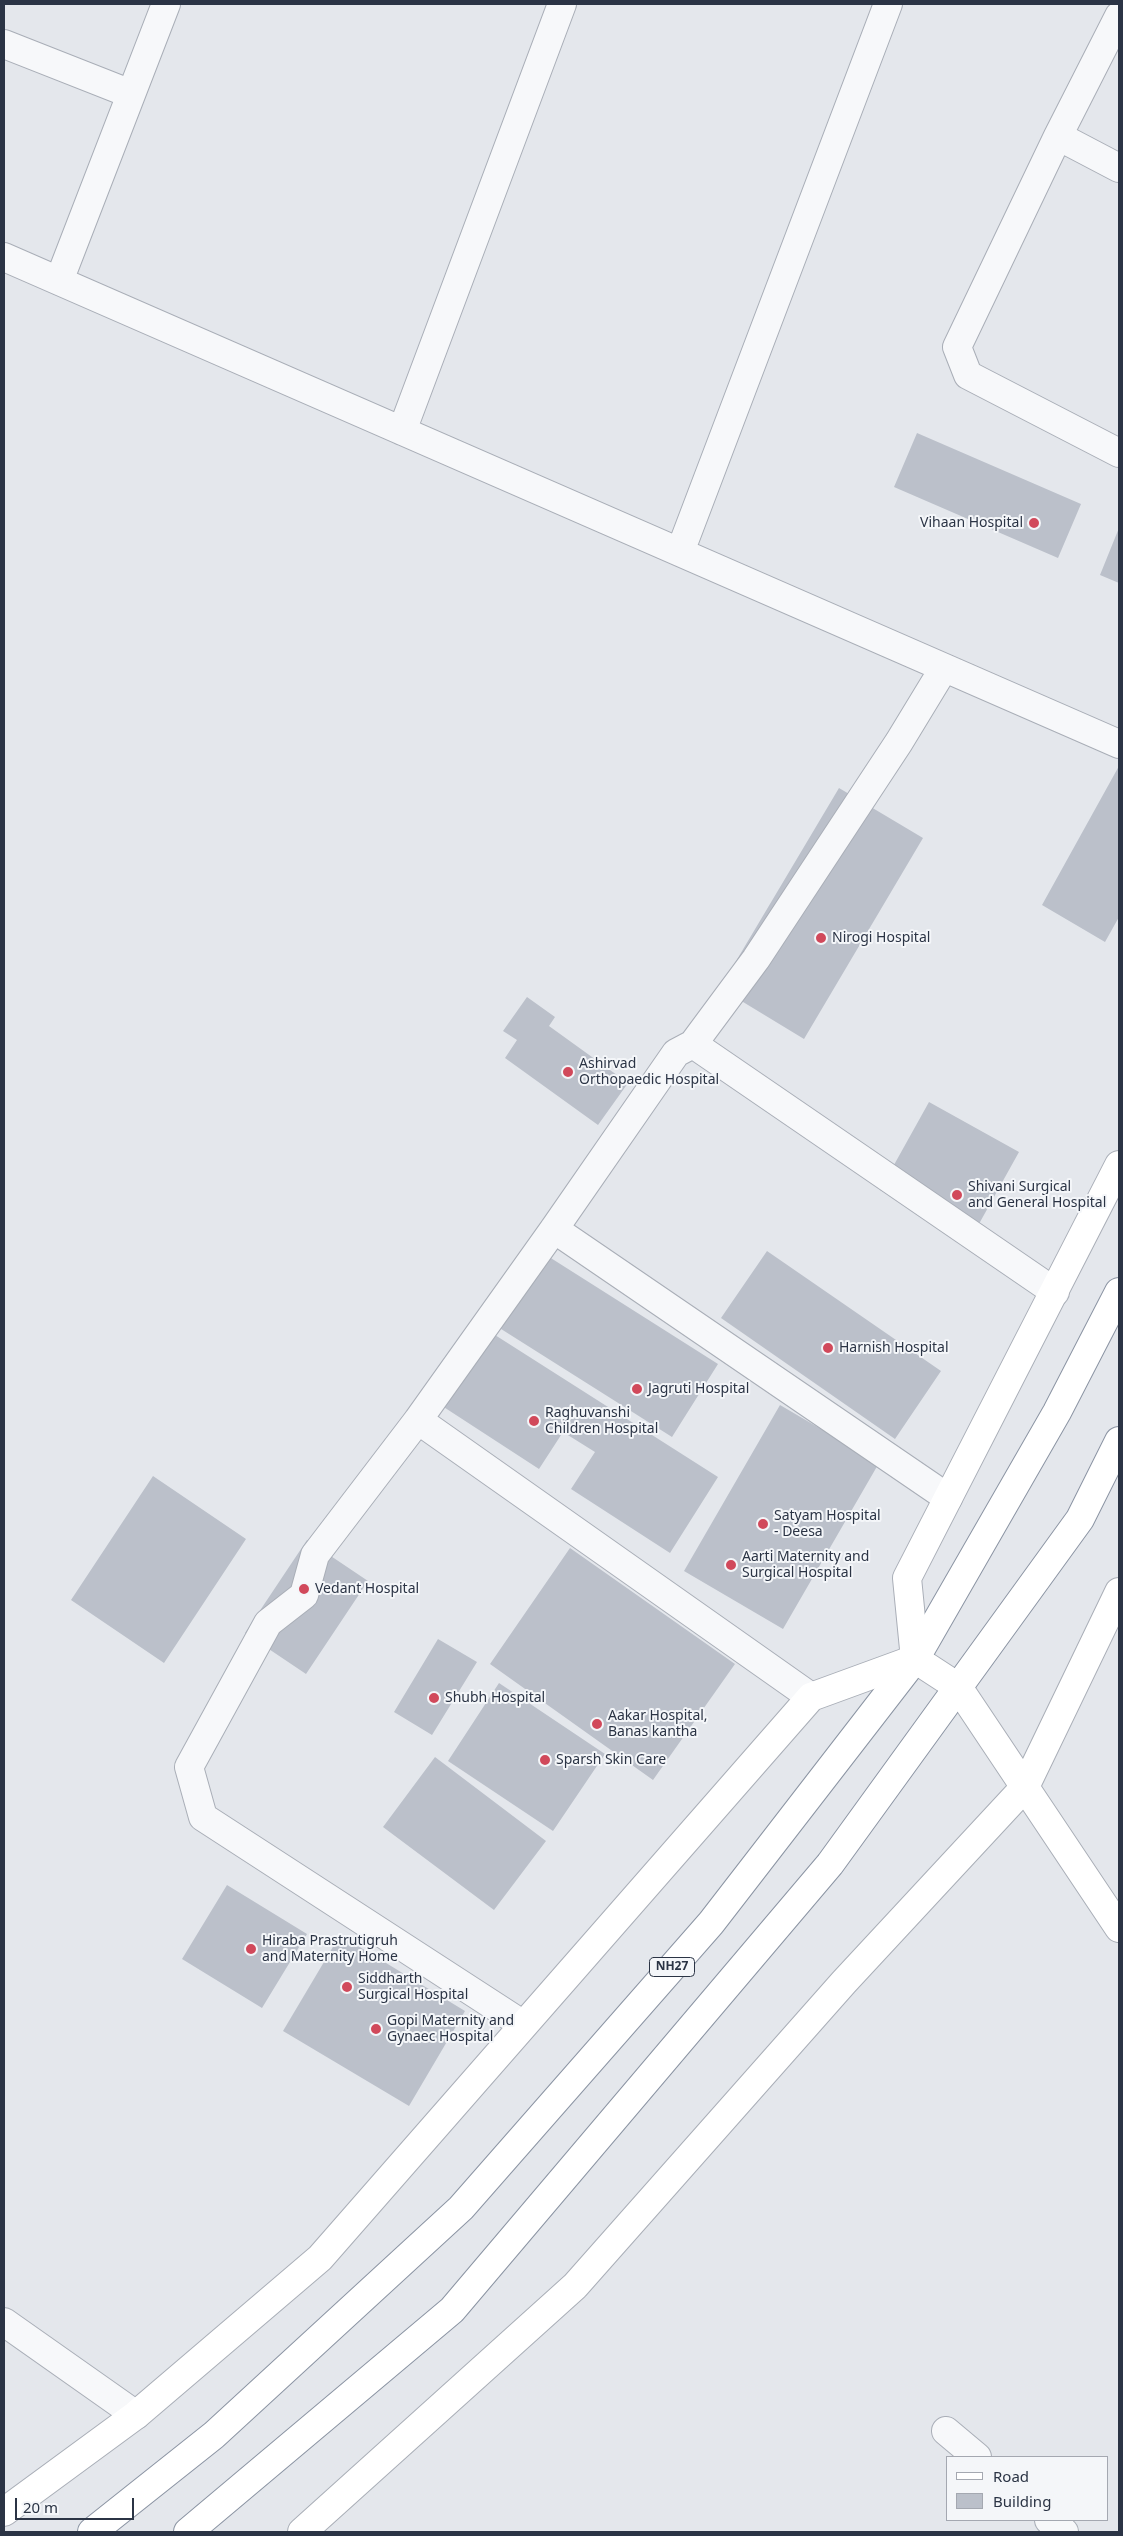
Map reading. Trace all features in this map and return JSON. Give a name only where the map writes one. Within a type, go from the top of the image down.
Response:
[{"type":"main road","points":[[915,1659],[907,1578],[1119,1165]]},
{"type":"main road","name":"NH27","points":[[92,2532],[214,2435],[461,2208],[711,1923],[915,1659],[1057,1412],[1119,1292]]},
{"type":"main road","points":[[188,2532],[452,2310],[830,1864],[1080,1519],[1119,1441]]},
{"type":"main road","points":[[302,2532],[575,2286],[844,1982],[1025,1787],[1119,1592]]},
{"type":"main road","points":[[915,1659],[958,1687],[1119,1928]]},
{"type":"main road","points":[[4,2512],[136,2415],[320,2258],[522,2024],[811,1697],[915,1659]]},
{"type":"street","points":[[59,281],[166,4]]},
{"type":"street","points":[[402,431],[562,4]]},
{"type":"street","points":[[680,552],[888,4]]},
{"type":"street","points":[[1119,16],[1058,136],[957,347],[968,374],[1119,453]]},
{"type":"street","points":[[4,44],[131,94]]},
{"type":"street","points":[[1058,136],[1119,168]]},
{"type":"street","points":[[4,257],[1119,744]]},
{"type":"street","points":[[522,2024],[203,1817],[189,1767],[268,1622],[304,1595],[315,1555],[418,1420],[676,1053],[693,1044],[756,959],[899,742],[944,668]]},
{"type":"street","points":[[693,1044],[1055,1292]]},
{"type":"street","points":[[554,1229],[948,1498]]},
{"type":"street","points":[[418,1420],[811,1697]]},
{"type":"street","points":[[4,2322],[136,2415]]},
{"type":"street","points":[[946,2431],[976,2456]]},
{"type":"street","points":[[1050,2521],[1064,2532]]},
{"type":"building","points":[[917,433],[1081,504],[1058,558],[894,487]]},
{"type":"building","points":[[1119,528],[1119,583],[1100,575]]},
{"type":"building","points":[[1119,766],[1119,917],[1105,942],[1042,905]]},
{"type":"building","points":[[839,788],[923,838],[804,1039],[720,988]]},
{"type":"building","points":[[527,997],[555,1017],[549,1026],[628,1083],[598,1125],[505,1058],[517,1040],[503,1031]]},
{"type":"building","points":[[929,1102],[1019,1152],[970,1240],[880,1190]]},
{"type":"building","points":[[535,1248],[718,1364],[672,1437],[490,1322]]},
{"type":"building","points":[[767,1251],[941,1371],[895,1439],[721,1318]]},
{"type":"building","points":[[484,1328],[718,1477],[670,1553],[571,1489],[595,1452],[563,1432],[539,1469],[436,1402]]},
{"type":"building","points":[[780,1405],[879,1463],[783,1629],[684,1571]]},
{"type":"building","points":[[153,1476],[246,1539],[164,1663],[71,1600]]},
{"type":"building","points":[[307,1540],[368,1581],[306,1674],[245,1633]]},
{"type":"building","points":[[570,1548],[735,1664],[653,1780],[490,1664]]},
{"type":"building","points":[[438,1639],[477,1662],[432,1735],[394,1712]]},
{"type":"building","points":[[499,1683],[605,1754],[553,1831],[448,1761]]},
{"type":"building","points":[[435,1757],[546,1841],[494,1910],[383,1827]]},
{"type":"building","points":[[227,1885],[307,1934],[262,2008],[182,1959]]},
{"type":"building","points":[[340,1935],[465,2011],[409,2106],[283,2031]]},
{"type":"place","name":"Vihaan Hospital","points":[[1034,523]]},
{"type":"place","name":"Nirogi Hospital","points":[[821,938]]},
{"type":"place","name":"Ashirvad Orthopaedic Hospital","points":[[568,1072]]},
{"type":"place","name":"Shivani Surgical and General Hospital","points":[[957,1195]]},
{"type":"place","name":"Harnish Hospital","points":[[828,1348]]},
{"type":"place","name":"Jagruti Hospital","points":[[637,1389]]},
{"type":"place","name":"Raghuvanshi Children Hospital","points":[[534,1421]]},
{"type":"place","name":"Satyam Hospital - Deesa","points":[[763,1524]]},
{"type":"place","name":"Aarti Maternity and Surgical Hospital","points":[[731,1565]]},
{"type":"place","name":"Vedant Hospital","points":[[304,1589]]},
{"type":"place","name":"Shubh Hospital","points":[[434,1698]]},
{"type":"place","name":"Aakar Hospital, Banas kantha","points":[[597,1724]]},
{"type":"place","name":"Sparsh Skin Care","points":[[545,1760]]},
{"type":"place","name":"Hiraba Prastrutigruh and Maternity Home","points":[[251,1949]]},
{"type":"place","name":"Siddharth Surgical Hospital","points":[[347,1987]]},
{"type":"place","name":"Gopi Maternity and Gynaec Hospital","points":[[376,2029]]}]
